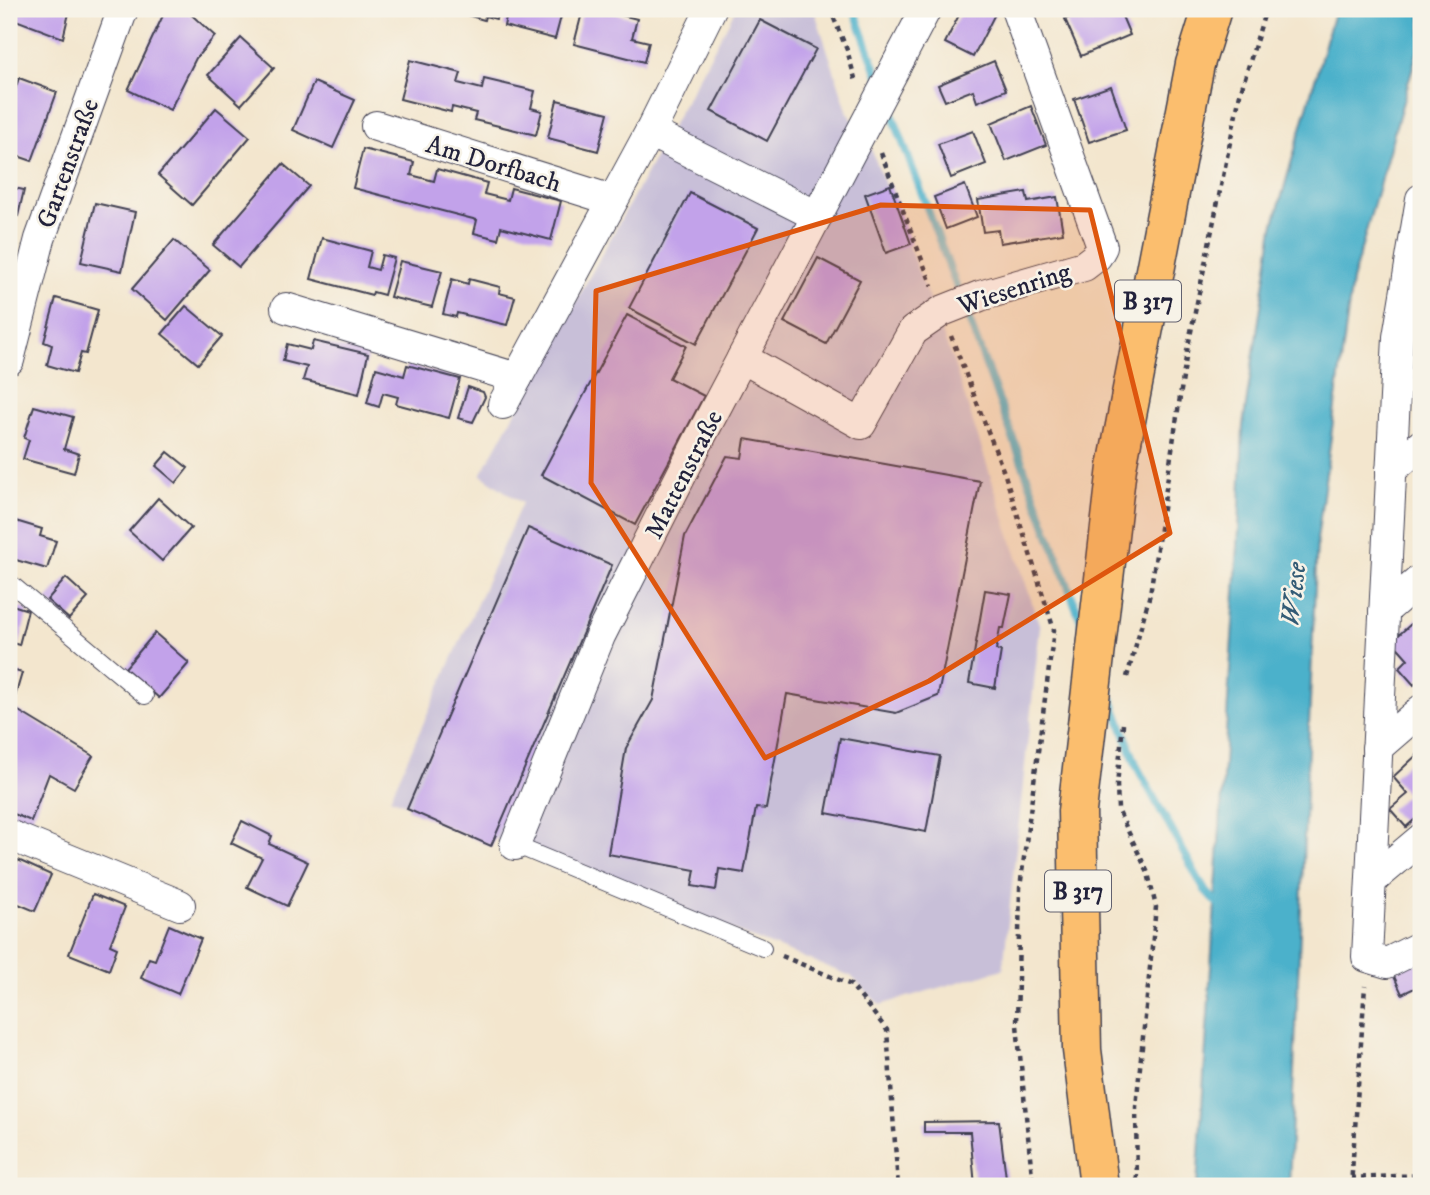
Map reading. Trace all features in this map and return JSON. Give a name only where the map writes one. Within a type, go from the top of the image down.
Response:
[{"type":"main road","name":"B 317","points":[[1099,1186],[1082,1050],[1077,811],[1117,467],[1195,64],[1212,9]]},
{"type":"street","name":"Gartenstraße","points":[[9,360],[40,239],[123,9]]},
{"type":"street","points":[[869,117],[926,9]]},
{"type":"street","name":"Wiesenring","points":[[742,358],[861,424],[913,331],[946,310],[980,296],[1084,266],[1097,256],[1102,247],[1016,9]]},
{"type":"street","points":[[286,308],[510,391],[650,132],[702,11]]},
{"type":"street","name":"Mattenstraße","points":[[516,845],[600,636],[869,117]]},
{"type":"street","name":"Am Dorfbach","points":[[376,126],[612,200]]},
{"type":"street","points":[[650,132],[817,216]]},
{"type":"street","points":[[1421,199],[1398,337],[1367,957],[1387,963],[1421,946]]},
{"type":"street","points":[[1398,337],[1421,317]]},
{"type":"street","points":[[1391,470],[1421,445]]},
{"type":"street","points":[[1384,611],[1421,579]]},
{"type":"street","points":[[1377,748],[1421,710]]},
{"type":"street","points":[[9,835],[180,905]]},
{"type":"street","points":[[1371,881],[1421,839]]},
{"type":"lane","points":[[9,582],[145,696]]},
{"type":"lane","points":[[516,845],[763,948]]},
{"type":"path","points":[[830,9],[869,117],[946,310],[1005,475],[1054,630],[1020,888],[1017,1025],[1033,1186]]},
{"type":"path","points":[[1127,678],[1150,594],[1187,351],[1240,94],[1266,9]]},
{"type":"path","points":[[1123,719],[1117,785],[1118,810],[1149,873],[1156,907],[1136,1107],[1137,1186]]},
{"type":"path","points":[[763,948],[850,985],[887,1030],[898,1186]]},
{"type":"path","points":[[1351,1186],[1367,957]]},
{"type":"path","points":[[1351,1178],[1421,1175]]},
{"type":"highlighted area","points":[[881,205],[1090,210],[1170,533],[929,681],[765,758],[591,483],[596,291]]},
{"type":"shaded area","points":[[736,9],[814,9],[848,113],[870,146],[954,364],[1040,627],[1003,969],[880,1005],[851,976],[390,798],[522,503],[481,475]]},
{"type":"water","name":"Wiese","points":[[1335,9],[1421,9],[1421,38],[1352,281],[1317,540],[1289,1186],[1197,1186],[1239,529],[1243,425],[1273,227]]},
{"type":"building","points":[[17,9],[70,9],[63,38],[13,19]]},
{"type":"building","points":[[166,9],[185,9],[215,36],[196,58],[170,110],[128,90]]},
{"type":"building","points":[[447,9],[499,9],[496,19],[485,16],[484,20]]},
{"type":"building","points":[[508,9],[563,9],[555,39],[504,26]]},
{"type":"building","points":[[583,9],[598,9],[637,19],[632,38],[649,42],[644,62],[574,44]]},
{"type":"building","points":[[962,9],[997,10],[973,57],[945,43]]},
{"type":"building","points":[[1087,9],[1119,9],[1130,35],[1081,56],[1065,19]]},
{"type":"building","points":[[760,20],[816,49],[767,141],[711,111]]},
{"type":"building","points":[[241,38],[274,68],[241,105],[208,75]]},
{"type":"building","points":[[410,60],[461,73],[458,83],[482,89],[484,79],[535,91],[531,108],[542,111],[536,135],[474,120],[476,113],[452,107],[451,112],[400,99]]},
{"type":"building","points":[[994,61],[1006,90],[977,102],[973,90],[945,101],[938,85]]},
{"type":"building","points":[[19,78],[57,92],[32,161],[9,153],[9,107]]},
{"type":"building","points":[[314,82],[355,100],[333,148],[293,130]]},
{"type":"building","points":[[1111,86],[1126,130],[1089,142],[1074,99]]},
{"type":"building","points":[[557,100],[608,113],[598,151],[548,138]]},
{"type":"building","points":[[1031,106],[1046,145],[1006,161],[991,123]]},
{"type":"building","points":[[216,108],[250,137],[192,205],[158,175]]},
{"type":"building","points":[[973,131],[986,164],[951,178],[938,144]]},
{"type":"building","points":[[363,149],[414,162],[411,175],[434,181],[437,169],[487,183],[484,194],[508,200],[511,188],[561,201],[551,240],[501,227],[498,239],[474,233],[477,220],[353,188]]},
{"type":"building","points":[[283,164],[309,186],[239,267],[213,245]]},
{"type":"building","points":[[890,185],[911,244],[886,253],[865,194]]},
{"type":"building","points":[[965,185],[977,217],[946,229],[934,197]]},
{"type":"building","points":[[9,187],[24,190],[18,216],[9,213]]},
{"type":"building","points":[[1026,192],[1028,202],[1057,197],[1063,233],[1000,243],[998,230],[983,232],[978,200]]},
{"type":"building","points":[[690,193],[758,228],[696,344],[629,308]]},
{"type":"building","points":[[95,203],[135,212],[122,271],[81,262]]},
{"type":"building","points":[[322,238],[371,251],[367,267],[378,270],[382,255],[394,258],[384,295],[373,292],[372,295],[311,279]]},
{"type":"building","points":[[174,240],[210,270],[167,320],[132,289]]},
{"type":"building","points":[[818,258],[860,280],[826,344],[784,322]]},
{"type":"building","points":[[400,261],[442,271],[432,307],[390,297]]},
{"type":"building","points":[[452,279],[468,284],[469,279],[500,287],[499,293],[515,297],[507,325],[457,313],[456,317],[443,314]]},
{"type":"building","points":[[56,298],[98,310],[86,354],[81,353],[75,373],[47,365],[52,345],[44,342]]},
{"type":"building","points":[[186,306],[222,336],[198,364],[162,334]]},
{"type":"building","points":[[627,315],[686,346],[669,378],[704,396],[635,525],[541,475]]},
{"type":"building","points":[[313,341],[368,354],[359,394],[303,380],[307,367],[283,361],[287,344],[311,350]]},
{"type":"building","points":[[407,365],[460,379],[449,418],[396,404],[398,397],[383,393],[379,407],[367,403],[376,368],[404,376]]},
{"type":"building","points":[[468,387],[483,392],[485,397],[473,422],[458,418]]},
{"type":"building","points":[[34,406],[73,417],[64,449],[79,454],[74,473],[23,459],[29,440],[24,438]]},
{"type":"building","points":[[745,439],[980,481],[938,696],[896,713],[787,694],[766,809],[756,808],[744,873],[719,869],[716,890],[692,886],[695,870],[608,854],[626,748],[653,700],[685,536],[727,456],[742,458]]},
{"type":"building","points":[[168,452],[188,468],[176,483],[156,466]]},
{"type":"building","points":[[158,498],[191,528],[162,561],[129,531]]},
{"type":"building","points":[[9,519],[42,529],[40,536],[56,541],[47,569],[9,558]]},
{"type":"building","points":[[528,528],[612,565],[491,846],[407,809]]},
{"type":"building","points":[[66,578],[88,598],[69,619],[47,600]]},
{"type":"building","points":[[985,590],[1011,594],[996,650],[1001,651],[995,688],[969,683]]},
{"type":"building","points":[[9,604],[28,610],[19,645],[9,642]]},
{"type":"building","points":[[1421,615],[1421,678],[1414,685],[1399,668],[1408,659],[1392,641]]},
{"type":"building","points":[[155,633],[189,663],[159,698],[125,668]]},
{"type":"building","points":[[9,669],[22,673],[12,707],[9,706]]},
{"type":"building","points":[[17,710],[93,756],[74,788],[49,774],[31,821],[9,812],[9,718]]},
{"type":"building","points":[[840,738],[940,756],[926,832],[826,813]]},
{"type":"building","points":[[1421,751],[1421,814],[1406,827],[1390,809],[1408,794],[1393,777]]},
{"type":"building","points":[[242,821],[272,836],[269,844],[308,862],[287,906],[247,887],[262,858],[231,843]]},
{"type":"building","points":[[18,860],[51,875],[35,911],[9,900],[9,883]]},
{"type":"building","points":[[93,894],[125,907],[110,945],[117,948],[109,970],[69,954]]},
{"type":"building","points":[[169,925],[201,939],[178,994],[141,978],[149,958],[155,960]]},
{"type":"building","points":[[1421,959],[1421,985],[1402,994],[1392,972]]},
{"type":"building","points":[[999,1121],[1007,1186],[975,1186],[970,1132],[924,1132],[924,1122]]},
{"type":"waterway","points":[[854,9],[879,78]]},
{"type":"waterway","points":[[887,100],[1083,626]]},
{"type":"waterway","points":[[1107,687],[1137,767],[1204,889],[1221,907]]}]
